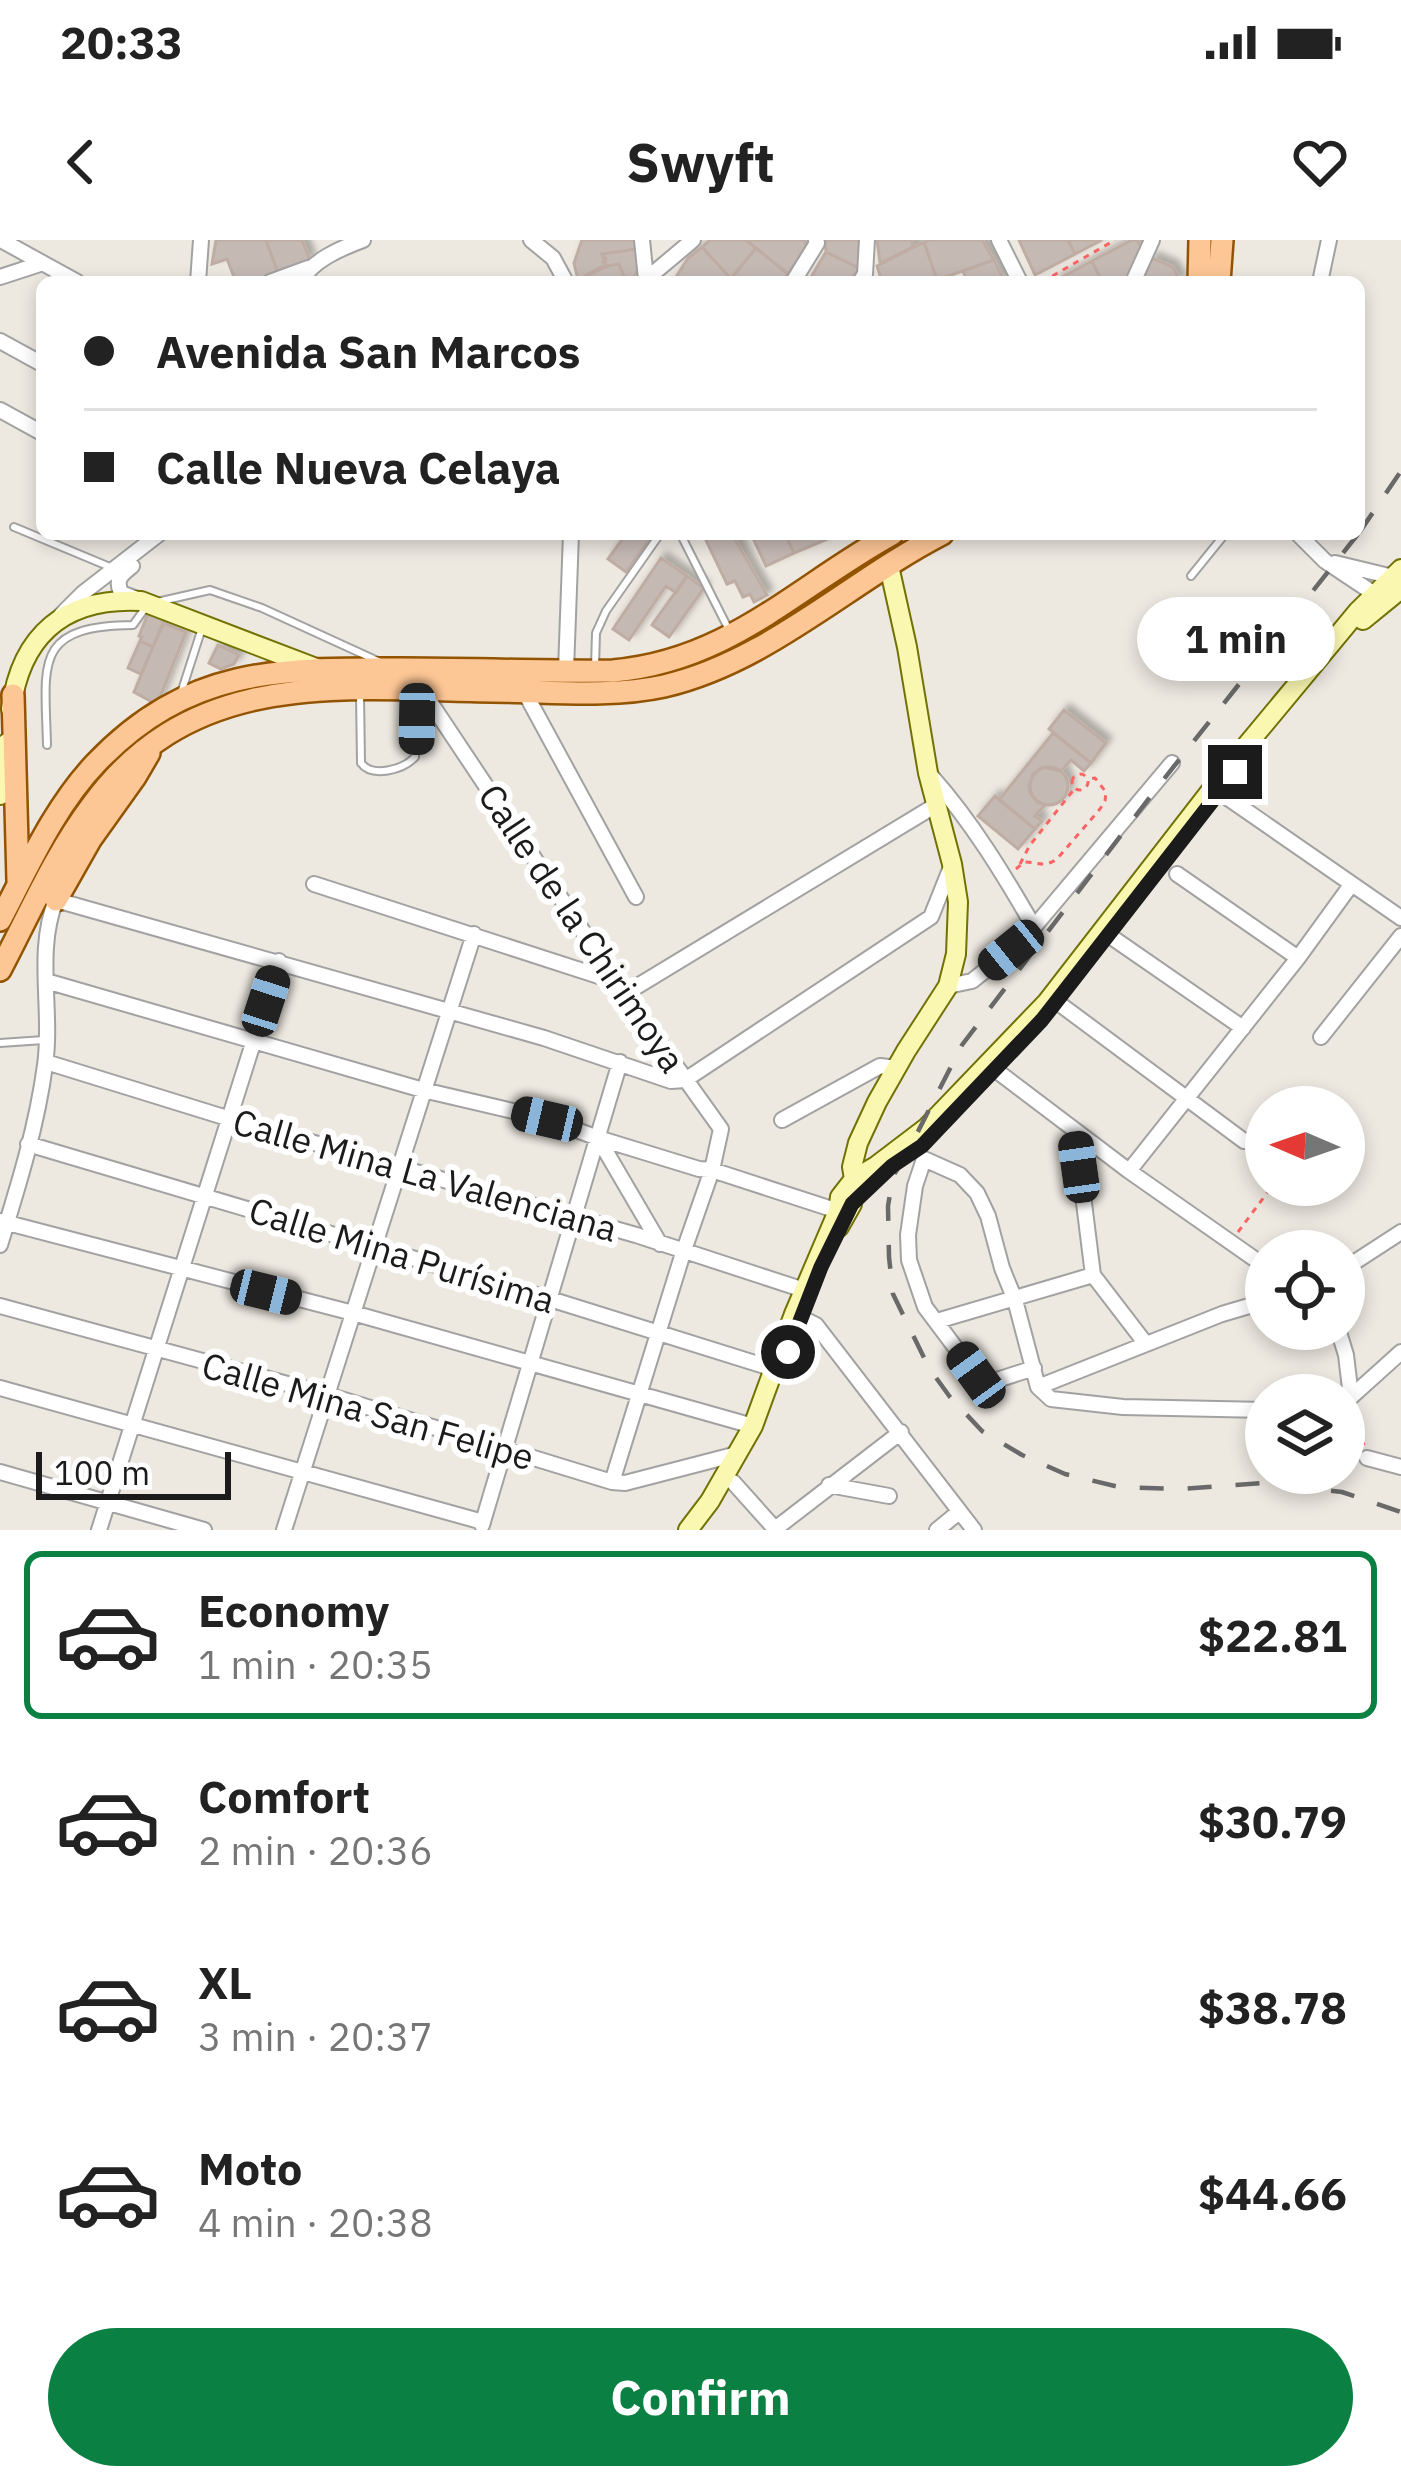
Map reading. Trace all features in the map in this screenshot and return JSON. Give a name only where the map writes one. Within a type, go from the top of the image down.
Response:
[{"type":"main road","points":[[1199,276],[1201,240]]},
{"type":"main road","points":[[1220,273],[1224,240]]},
{"type":"main road","points":[[0,920],[57,815],[94,766],[140,724],[180,700],[252,676],[316,668],[595,671],[656,665],[732,637],[883,540]]},
{"type":"main road","points":[[0,970],[91,806],[123,767],[194,719],[270,694],[642,690],[702,674],[753,651],[932,540]]},
{"type":"main road","points":[[854,1179],[851,1167],[858,1143],[897,1068],[949,986],[958,920],[952,864],[928,773],[889,566]]},
{"type":"main road","points":[[700,1530],[733,1482],[764,1420],[804,1290],[845,1208],[922,1146],[1047,1002],[1216,790],[1394,587]]},
{"type":"main road","points":[[0,796],[13,695],[25,662],[52,624],[84,606],[114,600],[145,603],[316,668]]},
{"type":"main road","points":[[13,695],[18,885]]},
{"type":"main road","points":[[56,900],[155,742]]},
{"type":"main road","points":[[688,1530],[753,1426],[797,1315],[842,1220],[845,1208],[840,1197],[854,1179],[913,1139],[1057,1002],[1216,790]]},
{"type":"street","points":[[2,240],[66,276]]},
{"type":"street","points":[[198,276],[201,240]]},
{"type":"street","points":[[304,275],[342,248],[363,240]]},
{"type":"street","points":[[531,240],[553,258],[563,276]]},
{"type":"street","points":[[642,240],[645,276]]},
{"type":"street","points":[[651,276],[693,240]]},
{"type":"street","points":[[797,276],[816,240]]},
{"type":"street","points":[[864,276],[867,240]]},
{"type":"street","points":[[999,240],[1017,276]]},
{"type":"street","points":[[1136,276],[1152,240]]},
{"type":"street","points":[[1321,276],[1330,240]]},
{"type":"street","points":[[0,277],[43,263]]},
{"type":"street","points":[[0,341],[36,361]]},
{"type":"street","points":[[0,410],[36,430]]},
{"type":"street","points":[[118,574],[153,540]]},
{"type":"street","points":[[52,624],[165,540]]},
{"type":"street","points":[[566,670],[571,540]]},
{"type":"street","points":[[1304,540],[1324,561],[1394,587]]},
{"type":"street","points":[[1324,561],[1394,587]]},
{"type":"street","points":[[118,574],[121,592],[145,603]]},
{"type":"street","name":"Calle de la Chirimoya","points":[[420,690],[721,1129],[712,1170]]},
{"type":"street","points":[[524,691],[636,897]]},
{"type":"street","points":[[949,986],[972,981],[1034,927],[1172,763]]},
{"type":"street","points":[[928,773],[1006,878],[1034,927]]},
{"type":"street","points":[[1216,790],[1401,918]]},
{"type":"street","points":[[636,987],[936,805]]},
{"type":"street","points":[[0,1245],[46,1062],[46,935],[56,900],[279,961],[671,1081],[685,1080],[931,917],[952,864]]},
{"type":"street","points":[[1178,874],[1298,958]]},
{"type":"street","points":[[314,884],[617,982]]},
{"type":"street","points":[[1129,1171],[1352,885]]},
{"type":"street","points":[[284,1530],[474,934]]},
{"type":"street","points":[[1110,936],[1243,1028]]},
{"type":"street","points":[[1321,1037],[1401,936]]},
{"type":"street","points":[[99,1530],[279,961]]},
{"type":"street","points":[[46,981],[423,1090],[547,1119],[699,1169],[845,1208]]},
{"type":"street","points":[[1057,1002],[1245,1141]]},
{"type":"street","name":"Calle Mina La Valenciana","points":[[46,1062],[804,1290]]},
{"type":"street","points":[[0,1388],[481,1526],[620,1062]]},
{"type":"street","points":[[782,1120],[880,1066],[897,1068]]},
{"type":"street","points":[[991,1067],[1245,1253]]},
{"type":"street","points":[[1075,1131],[1093,1275],[1145,1344]]},
{"type":"street","points":[[598,1138],[660,1244]]},
{"type":"street","name":"Calle Mina Purísima","points":[[28,1144],[774,1369]]},
{"type":"street","points":[[1034,1368],[994,1381],[976,1375],[925,1307],[910,1260],[910,1217],[925,1159],[960,1175],[977,1193],[1015,1300],[1034,1368],[1038,1387],[1051,1399],[1123,1407],[1245,1410]]},
{"type":"street","points":[[612,1482],[712,1170]]},
{"type":"street","points":[[3,1222],[353,1313],[753,1426]]},
{"type":"street","points":[[1365,1255],[1401,1232]]},
{"type":"street","points":[[937,1321],[1093,1275]]},
{"type":"street","name":"Calle Mina San Felipe","points":[[0,1306],[328,1395],[612,1482],[625,1483],[737,1454]]},
{"type":"street","points":[[1038,1387],[1245,1307]]},
{"type":"street","points":[[797,1315],[816,1324],[974,1530]]},
{"type":"street","points":[[1365,1383],[1401,1352]]},
{"type":"street","points":[[733,1482],[775,1529],[901,1432]]},
{"type":"street","points":[[1367,1458],[1401,1468]]},
{"type":"street","points":[[0,1472],[204,1530]]},
{"type":"street","points":[[829,1485],[889,1496]]},
{"type":"street","points":[[937,1530],[959,1512]]},
{"type":"lane","points":[[14,527],[36,537]]},
{"type":"lane","points":[[43,540],[118,574]]},
{"type":"lane","points":[[595,671],[596,633],[601,622],[656,540]]},
{"type":"lane","points":[[684,540],[732,637]]},
{"type":"lane","points":[[1191,576],[1220,540]]},
{"type":"lane","points":[[47,746],[46,674],[54,646],[69,634],[104,625],[133,625],[145,603],[210,590],[262,608],[396,669]]},
{"type":"lane","points":[[180,700],[203,625]]},
{"type":"lane","points":[[360,691],[361,763],[372,772],[408,765],[416,757],[420,690]]},
{"type":"lane","points":[[0,1043],[46,1040]]},
{"type":"path","points":[[1052,276],[1114,240]]},
{"type":"path","points":[[1006,878],[1024,862],[1050,864],[1106,801],[1106,792],[1095,778],[1075,776],[1075,788]]},
{"type":"path","points":[[1075,788],[1084,788],[1088,779]]},
{"type":"path","points":[[1019,866],[1075,788]]},
{"type":"path","points":[[1230,1242],[1257,1206]]},
{"type":"path","points":[[1365,1452],[1367,1458]]},
{"type":"building","points":[[216,240],[266,240],[278,273],[234,276],[227,259],[212,264]]},
{"type":"building","points":[[266,240],[302,240],[310,260],[278,273]]},
{"type":"building","points":[[582,240],[635,240],[637,249],[602,254],[607,266],[586,276],[577,276],[574,263]]},
{"type":"building","points":[[710,240],[746,240],[756,248],[733,276],[728,276],[702,247]]},
{"type":"building","points":[[746,240],[805,240],[806,246],[788,274]]},
{"type":"building","points":[[825,240],[859,240],[859,268],[826,252]]},
{"type":"building","points":[[877,240],[912,240],[913,247],[880,263]]},
{"type":"building","points":[[982,240],[994,260],[936,276],[924,242]]},
{"type":"building","points":[[1019,240],[1068,240],[1075,254],[1035,275]]},
{"type":"building","points":[[1068,240],[1102,240],[1075,254]]},
{"type":"building","points":[[1132,240],[1142,249],[1130,276],[1099,276],[1092,261]]},
{"type":"building","points":[[924,242],[936,276],[880,276],[877,266]]},
{"type":"building","points":[[702,247],[728,276],[677,276]]},
{"type":"building","points":[[756,248],[788,274],[786,276],[733,276]]},
{"type":"building","points":[[637,249],[639,269],[634,276],[624,276],[619,264],[607,266],[602,254]]},
{"type":"building","points":[[826,252],[859,268],[854,276],[812,276]]},
{"type":"building","points":[[1152,258],[1173,267],[1178,276],[1144,276]]},
{"type":"building","points":[[994,260],[1002,276],[965,276],[963,271]]},
{"type":"building","points":[[1092,261],[1099,276],[1064,276]]},
{"type":"building","points":[[619,264],[624,276],[585,276]]},
{"type":"building","points":[[622,540],[649,540],[626,572],[608,559]]},
{"type":"building","points":[[706,540],[735,540],[767,595],[754,602],[750,594],[743,597],[735,581],[727,584]]},
{"type":"building","points":[[754,540],[788,540],[794,553],[766,566]]},
{"type":"building","points":[[788,540],[825,540],[794,553]]},
{"type":"building","points":[[661,558],[687,576],[676,593],[666,586],[629,640],[613,629]]},
{"type":"building","points":[[687,576],[704,588],[669,637],[652,625]]},
{"type":"building","points":[[149,611],[166,618],[153,647],[139,636]]},
{"type":"building","points":[[163,623],[186,632],[154,703],[134,692]]},
{"type":"building","points":[[140,641],[153,647],[141,674],[128,668]]},
{"type":"building","points":[[218,645],[239,655],[234,664],[221,669],[209,663]]},
{"type":"building","points":[[1064,710],[1106,743],[1091,763],[1049,729]]},
{"type":"building","points":[[1053,733],[1091,763],[1084,771],[1071,760],[1061,771],[1043,767],[1033,774],[1030,793],[1045,805],[1035,816],[1042,821],[1035,829],[999,800]]},
{"type":"building","points":[[1049,767],[1063,772],[1068,786],[1063,800],[1049,805],[1035,800],[1030,786],[1035,772]]},
{"type":"building","points":[[995,796],[1035,829],[1018,849],[978,816]]},
{"type":"railway","points":[[1365,524],[1401,471]]},
{"type":"railway","points":[[1353,540],[962,1045],[893,1176],[889,1257],[893,1294],[929,1368],[982,1431],[1022,1455],[1065,1474],[1119,1487],[1179,1489],[1264,1483],[1342,1492],[1401,1512]]},
{"type":"route","points":[[788,1352],[852,1204],[892,1166],[922,1146],[1042,1020],[1235,772]]}]
